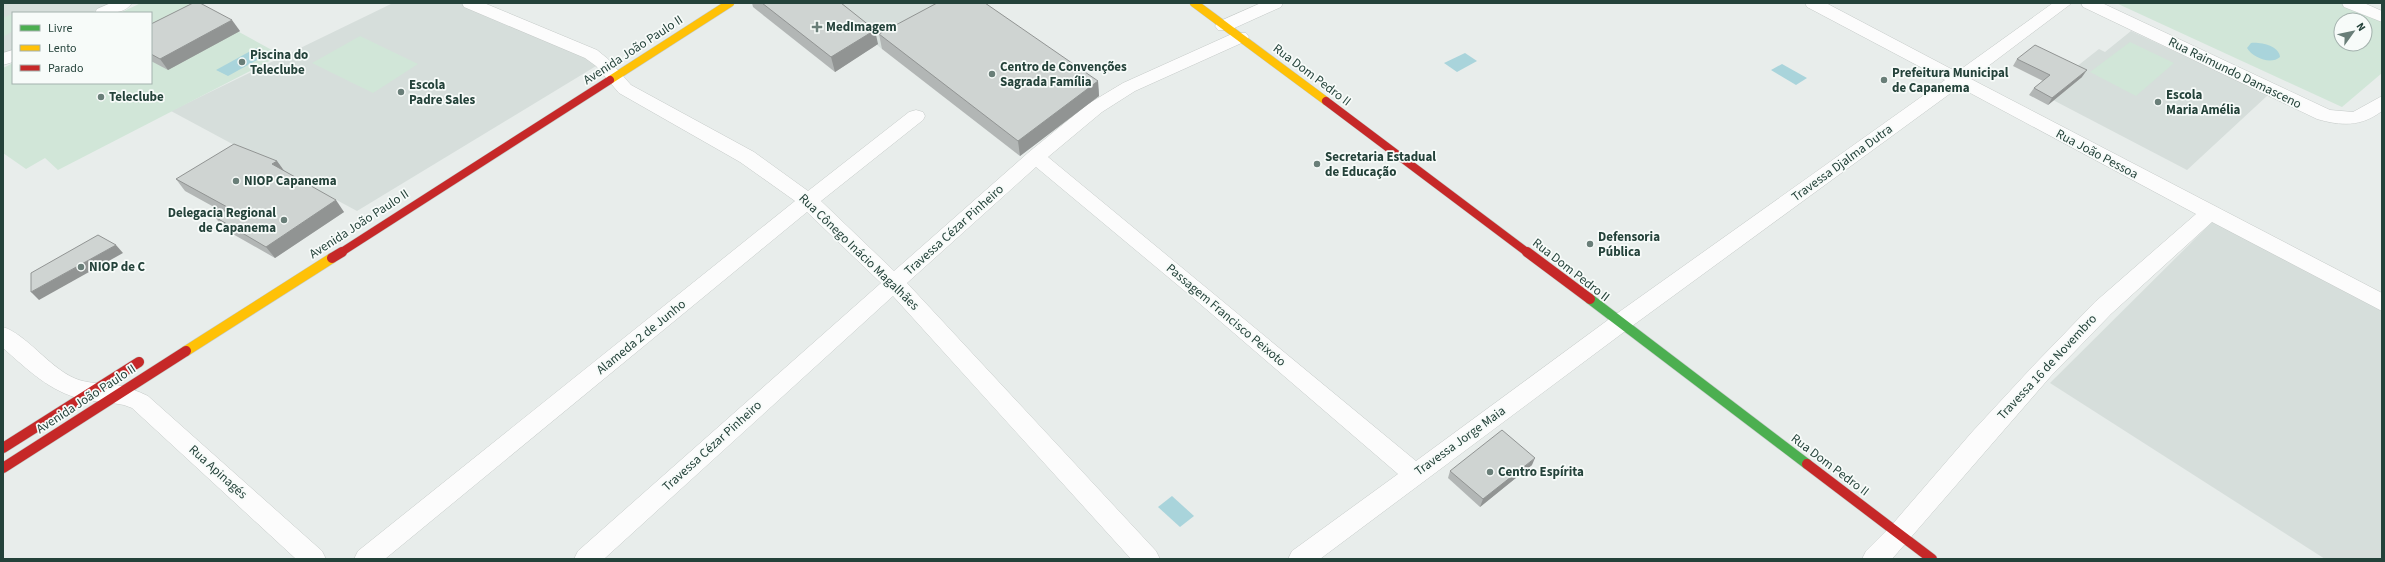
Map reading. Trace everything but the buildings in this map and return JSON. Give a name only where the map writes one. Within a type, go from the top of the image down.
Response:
[{"type":"main road","name":"Avenida João Paulo II","points":[[3,468],[118,394],[610,69],[730,3]]},
{"type":"main road","name":"Rua Dom Pedro II","points":[[1194,3],[1438,184],[1932,559]]},
{"type":"main road","name":"Avenida João Paulo II","points":[[3,448],[146,358]]},
{"type":"street","points":[[105,12],[124,3]]},
{"type":"street","name":"Rua Cônego Inácio Magalhães","points":[[470,3],[591,54],[610,69],[625,89],[710,135],[747,157],[808,201],[894,283],[1147,559]]},
{"type":"street","name":"Travessa Cézar Pinheiro","points":[[588,559],[894,283],[1036,157],[1095,108],[1117,93],[1232,32],[1275,3]]},
{"type":"street","name":"Rua João Pessoa","points":[[1813,3],[2382,303]]},
{"type":"street","name":"Travessa Djalma Dutra","points":[[1620,323],[2064,3]]},
{"type":"street","name":"Rua Raimundo Damasceno","points":[[2089,3],[2324,115],[2342,120],[2354,119],[2366,114],[2382,102]]},
{"type":"street","points":[[2350,3],[2382,17]]},
{"type":"street","points":[[3,60],[12,56]]},
{"type":"street","name":"Alameda 2 de Junho","points":[[367,559],[808,201],[916,116]]},
{"type":"street","name":"Passagem Francisco Peixoto","points":[[1036,157],[1199,291],[1415,474]]},
{"type":"street","name":"Travessa 16 de Novembro","points":[[1875,559],[1900,535],[1980,439],[2043,370],[2103,308],[2209,213]]},
{"type":"street","name":"Travessa Jorge Maia","points":[[1300,559],[1620,323]]},
{"type":"street","name":"Rua Apinagés","points":[[3,335],[62,382],[92,392],[118,394],[134,398],[150,410],[313,559]]},
{"type":"shaded area","points":[[3,3],[113,3],[93,12],[12,12],[12,50],[3,54]]},
{"type":"shaded area","points":[[393,3],[464,3],[606,60],[357,211],[171,111]]},
{"type":"shaded area","points":[[826,3],[965,3],[882,49]]},
{"type":"shaded area","name":"Escola Maria Amélia","points":[[2131,31],[2268,95],[2187,170],[2053,100],[2071,71],[2099,49],[2105,52]]},
{"type":"shaded area","points":[[2213,221],[2382,311],[2382,559],[2325,559],[2050,383]]},
{"type":"green space","name":"Teleclube","points":[[141,3],[186,3],[281,55],[58,170],[45,158],[26,169],[3,153],[3,68],[12,64],[12,84],[152,84],[152,12],[122,12]]},
{"type":"green space","points":[[2116,3],[2343,3],[2364,12],[2333,12],[2333,52],[2373,52],[2373,16],[2382,20],[2382,73],[2342,107]]},
{"type":"green space","points":[[12,14],[12,32],[3,37],[3,18]]},
{"type":"green space","points":[[360,36],[418,64],[373,93],[312,63]]},
{"type":"green space","points":[[2130,42],[2174,63],[2136,96],[2090,72]]},
{"type":"water","points":[[2251,43],[2260,43],[2273,47],[2279,53],[2280,57],[2267,60],[2253,55],[2247,48]]},
{"type":"water","name":"Piscina do Teleclube","points":[[256,48],[268,54],[228,76],[216,70]]},
{"type":"water","points":[[1465,53],[1477,61],[1457,72],[1444,63]]},
{"type":"water","points":[[1782,64],[1807,78],[1796,85],[1771,70]]},
{"type":"water","points":[[1172,496],[1194,516],[1180,527],[1158,507]]},
{"type":"traffic: fast","points":[[1590,299],[1807,464]]},
{"type":"traffic: slow","points":[[610,80],[730,3]]},
{"type":"traffic: slow","points":[[1194,3],[1326,101]]},
{"type":"traffic: slow","points":[[186,351],[332,258]]},
{"type":"traffic: jam","points":[[332,258],[610,80]]},
{"type":"traffic: jam","points":[[1326,101],[1590,299]]},
{"type":"traffic: jam","points":[[3,468],[186,351]]},
{"type":"traffic: jam","points":[[3,448],[139,362]]},
{"type":"traffic: jam","points":[[1807,464],[1932,559]]},
{"type":"place","name":"MedImagem","points":[[817,27]]},
{"type":"place","name":"Piscina do Teleclube","points":[[242,62]]},
{"type":"place","name":"Centro de Convenções Sagrada Família","points":[[992,74]]},
{"type":"place","name":"Prefeitura Municipal de Capanema","points":[[1884,80]]},
{"type":"place","name":"Escola Padre Sales","points":[[401,92]]},
{"type":"place","name":"Teleclube","points":[[101,97]]},
{"type":"place","name":"Escola Maria Amélia","points":[[2158,102]]},
{"type":"place","name":"Secretaria Estadual de Educação","points":[[1317,164]]},
{"type":"place","name":"NIOP Capanema","points":[[236,181]]},
{"type":"place","name":"Delegacia Regional de Capanema","points":[[284,220]]},
{"type":"place","name":"Defensoria Pública","points":[[1590,244]]},
{"type":"place","name":"NIOP de C","points":[[81,267]]},
{"type":"place","name":"Centro Espírita","points":[[1490,472]]}]
